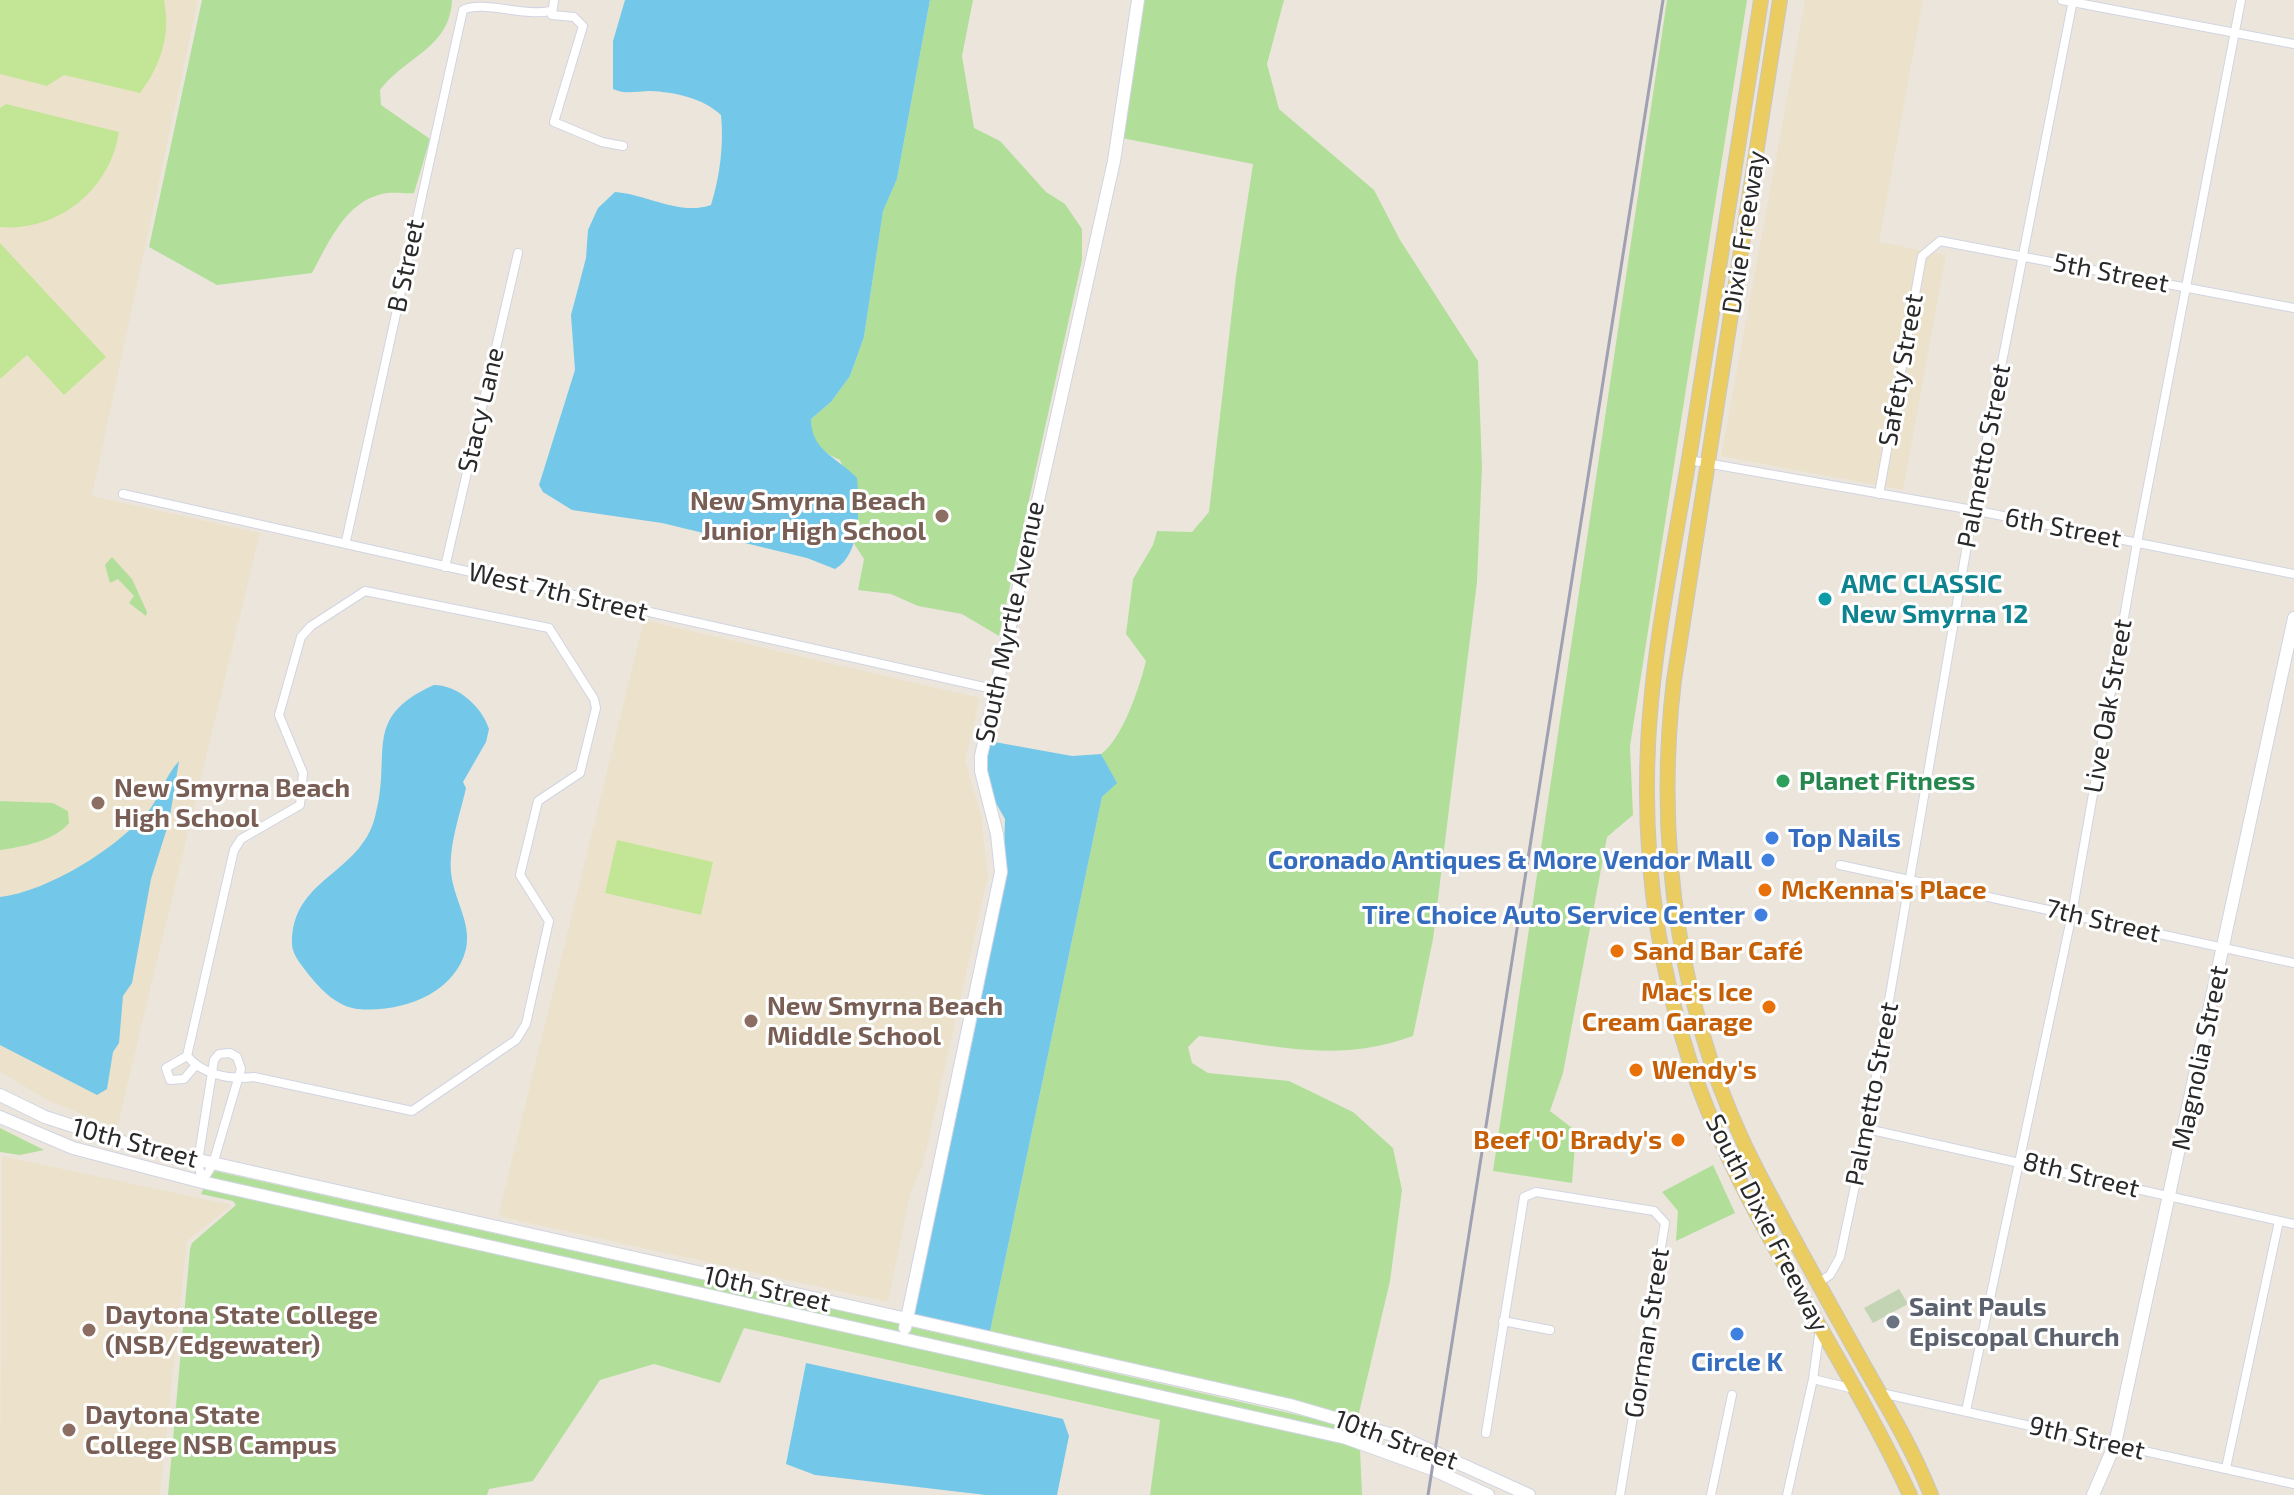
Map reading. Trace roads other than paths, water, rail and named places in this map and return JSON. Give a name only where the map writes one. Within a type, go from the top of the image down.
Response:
[{"type":"main road","name":"Dixie Freeway","points":[[1689,460],[1761,0]]},
{"type":"main road","name":"Dixie Freeway","points":[[1708,464],[1780,0]]},
{"type":"main road","name":"South Dixie Freeway","points":[[1689,460],[1660,641],[1648,744],[1647,825],[1657,929],[1679,1028],[1701,1093],[1729,1158],[1910,1495]]},
{"type":"main road","name":"South Dixie Freeway","points":[[1708,464],[1679,644],[1667,750],[1667,827],[1678,930],[1698,1021],[1720,1086],[1758,1172],[1879,1392],[1931,1495]]},
{"type":"main road","points":[[1781,1258],[1800,1275],[1818,1283]]},
{"type":"main road","points":[[1802,1294],[1835,1313]]},
{"type":"street","points":[[550,11],[554,0]]},
{"type":"street","name":"South Myrtle Avenue","points":[[903,1339],[1001,872],[997,834],[981,771],[993,689],[1114,161],[1138,0]]},
{"type":"street","points":[[2062,0],[2294,44]]},
{"type":"street","name":"Live Oak Street","points":[[1966,1411],[2072,914],[2137,543],[2241,0]]},
{"type":"street","name":"Palmetto Street","points":[[1818,1283],[1830,1275],[1840,1257],[1867,1129],[1973,510],[2073,1]]},
{"type":"street","points":[[479,2],[574,17],[583,26],[554,122],[602,142],[623,146]]},
{"type":"street","name":"B Street","points":[[346,541],[458,23],[468,4],[479,2]]},
{"type":"street","points":[[1730,196],[1749,199]]},
{"type":"street","name":"5th Street","points":[[1928,248],[1940,241],[2294,308]]},
{"type":"street","name":"Safety Street","points":[[1879,494],[1922,256],[1928,248]]},
{"type":"street","name":"Stacy Lane","points":[[445,567],[518,253]]},
{"type":"street","name":"6th Street","points":[[1689,460],[1973,510],[2294,574]]},
{"type":"street","name":"West 7th Street","points":[[123,494],[346,541],[445,567],[993,689]]},
{"type":"street","points":[[187,1056],[213,1074],[238,1079],[254,1077],[412,1111],[516,1040],[526,1024],[549,921],[520,875],[538,801],[580,773],[596,717],[594,699],[549,628],[365,591],[306,630],[279,715],[303,773],[303,796],[300,805],[241,839],[234,850],[187,1056],[166,1068],[165,1074],[170,1080],[184,1079],[196,1065]]},
{"type":"street","name":"Magnolia Street","points":[[2093,1495],[2115,1444],[2171,1197],[2294,618]]},
{"type":"street","points":[[1660,641],[1679,644]]},
{"type":"street","points":[[1647,825],[1667,827]]},
{"type":"street","name":"7th Street","points":[[1840,865],[1912,878],[2294,963]]},
{"type":"street","points":[[1679,1028],[1698,1021]]},
{"type":"street","points":[[230,1053],[240,1061],[238,1079],[213,1164],[202,1182],[198,1161],[215,1058],[230,1053]]},
{"type":"street","points":[[1701,1093],[1720,1086]]},
{"type":"street","name":"10th Street","points":[[0,1095],[81,1131],[198,1161],[1290,1405],[1393,1435],[1529,1495]]},
{"type":"street","points":[[208,1112],[225,1115]]},
{"type":"street","name":"10th Street","points":[[0,1117],[73,1148],[202,1182],[1346,1438],[1390,1453],[1488,1495]]},
{"type":"street","name":"8th Street","points":[[1867,1129],[2020,1160],[2294,1224]]},
{"type":"street","name":"Gorman Street","points":[[1486,1433],[1524,1197],[1536,1192],[1654,1211],[1661,1215],[1665,1223],[1620,1495]]},
{"type":"street","points":[[2226,1468],[2279,1221]]},
{"type":"street","points":[[1503,1321],[1550,1330]]},
{"type":"street","points":[[1787,1495],[1813,1379],[1820,1327]]},
{"type":"street","points":[[1813,1379],[1854,1389]]},
{"type":"street","name":"9th Street","points":[[1879,1392],[2294,1484]]},
{"type":"street","points":[[1711,1495],[1732,1395]]},
{"type":"street","points":[[1390,1453],[1393,1435]]},
{"type":"street","points":[[1469,1486],[1477,1470]]},
{"type":"water","points":[[625,0],[930,0],[897,179],[883,211],[864,337],[850,376],[831,402],[811,419],[815,439],[820,446],[857,478],[858,515],[854,541],[844,562],[835,569],[807,558],[662,523],[572,510],[543,492],[539,485],[575,370],[571,315],[586,258],[588,230],[598,208],[615,192],[687,208],[711,205],[719,171],[721,115],[714,109],[678,95],[613,89],[613,41]]},
{"type":"water","points":[[434,685],[452,689],[468,699],[481,713],[489,729],[486,742],[463,782],[466,788],[452,851],[451,872],[466,930],[466,949],[451,978],[424,997],[391,1008],[351,1008],[325,992],[298,961],[292,944],[295,922],[302,904],[356,852],[367,836],[380,794],[388,724],[396,711],[411,698]]},
{"type":"water","points":[[989,741],[1072,756],[1101,754],[1117,783],[1102,797],[990,1332],[914,1316],[984,986],[1004,849],[1005,819],[993,798],[986,770]]},
{"type":"water","points":[[179,761],[169,822],[151,879],[132,983],[123,996],[119,1043],[113,1052],[107,1089],[97,1095],[0,1045],[0,897],[60,877],[99,854],[147,813]]},
{"type":"water","points":[[806,1363],[1063,1419],[1069,1436],[1057,1495],[986,1495],[815,1475],[786,1464]]},
{"type":"railway","points":[[1428,1495],[1663,0]]},
{"type":"place","name":"New Smyrna Beach Junior High School","points":[[942,516]]},
{"type":"place","name":"AMC CLASSIC New Smyrna 12","points":[[1825,599]]},
{"type":"place","name":"Planet Fitness","points":[[1783,781]]},
{"type":"place","name":"New Smyrna Beach High School","points":[[98,803]]},
{"type":"place","name":"Top Nails","points":[[1772,838]]},
{"type":"place","name":"Coronado Antiques & More Vendor Mall","points":[[1768,860]]},
{"type":"place","name":"McKenna's Place","points":[[1765,890]]},
{"type":"place","name":"Tire Choice Auto Service Center","points":[[1761,915]]},
{"type":"place","name":"Sand Bar Café","points":[[1617,951]]},
{"type":"place","name":"Mac's Ice Cream Garage","points":[[1769,1007]]},
{"type":"place","name":"New Smyrna Beach Middle School","points":[[751,1021]]},
{"type":"place","name":"Wendy's","points":[[1636,1070]]},
{"type":"place","name":"Beef 'O' Brady's","points":[[1678,1140]]},
{"type":"place","name":"Saint Pauls Episcopal Church","points":[[1893,1322]]},
{"type":"place","name":"Daytona State College (NSB/Edgewater)","points":[[89,1330]]},
{"type":"place","name":"Circle K","points":[[1737,1334]]},
{"type":"place","name":"Daytona State College NSB Campus","points":[[69,1430]]}]
